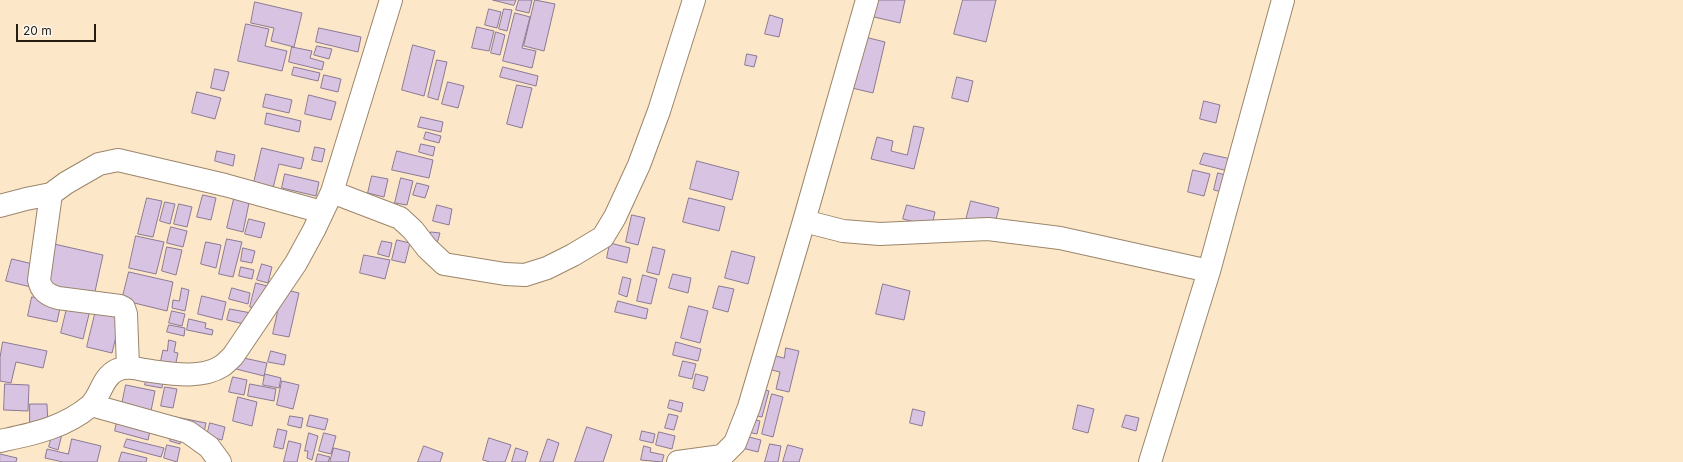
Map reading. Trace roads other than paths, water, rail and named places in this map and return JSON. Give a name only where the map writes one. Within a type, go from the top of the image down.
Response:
[{"type":"street","points":[[0,441],[38,433],[60,426],[91,405],[106,380],[116,370],[128,367],[178,374],[207,372],[221,366],[233,356],[296,263],[332,192],[391,0]]},
{"type":"street","points":[[332,192],[400,218],[413,230],[427,248],[444,264],[505,274],[525,275],[547,268],[573,255],[603,237],[616,217],[639,165],[656,118],[694,0]]},
{"type":"street","points":[[678,462],[722,456],[735,443],[749,407],[867,0]]},
{"type":"street","points":[[1150,462],[1209,271],[1284,0]]},
{"type":"street","points":[[0,207],[26,199],[51,194],[66,183],[99,164],[118,160],[225,185],[322,212]]},
{"type":"street","points":[[51,194],[39,280],[40,287],[50,296],[115,305],[124,308],[126,314],[128,367]]},
{"type":"street","points":[[804,221],[842,231],[880,234],[988,229],[1060,238],[1209,271]]},
{"type":"street","points":[[91,405],[188,432],[210,447],[220,462]]}]
